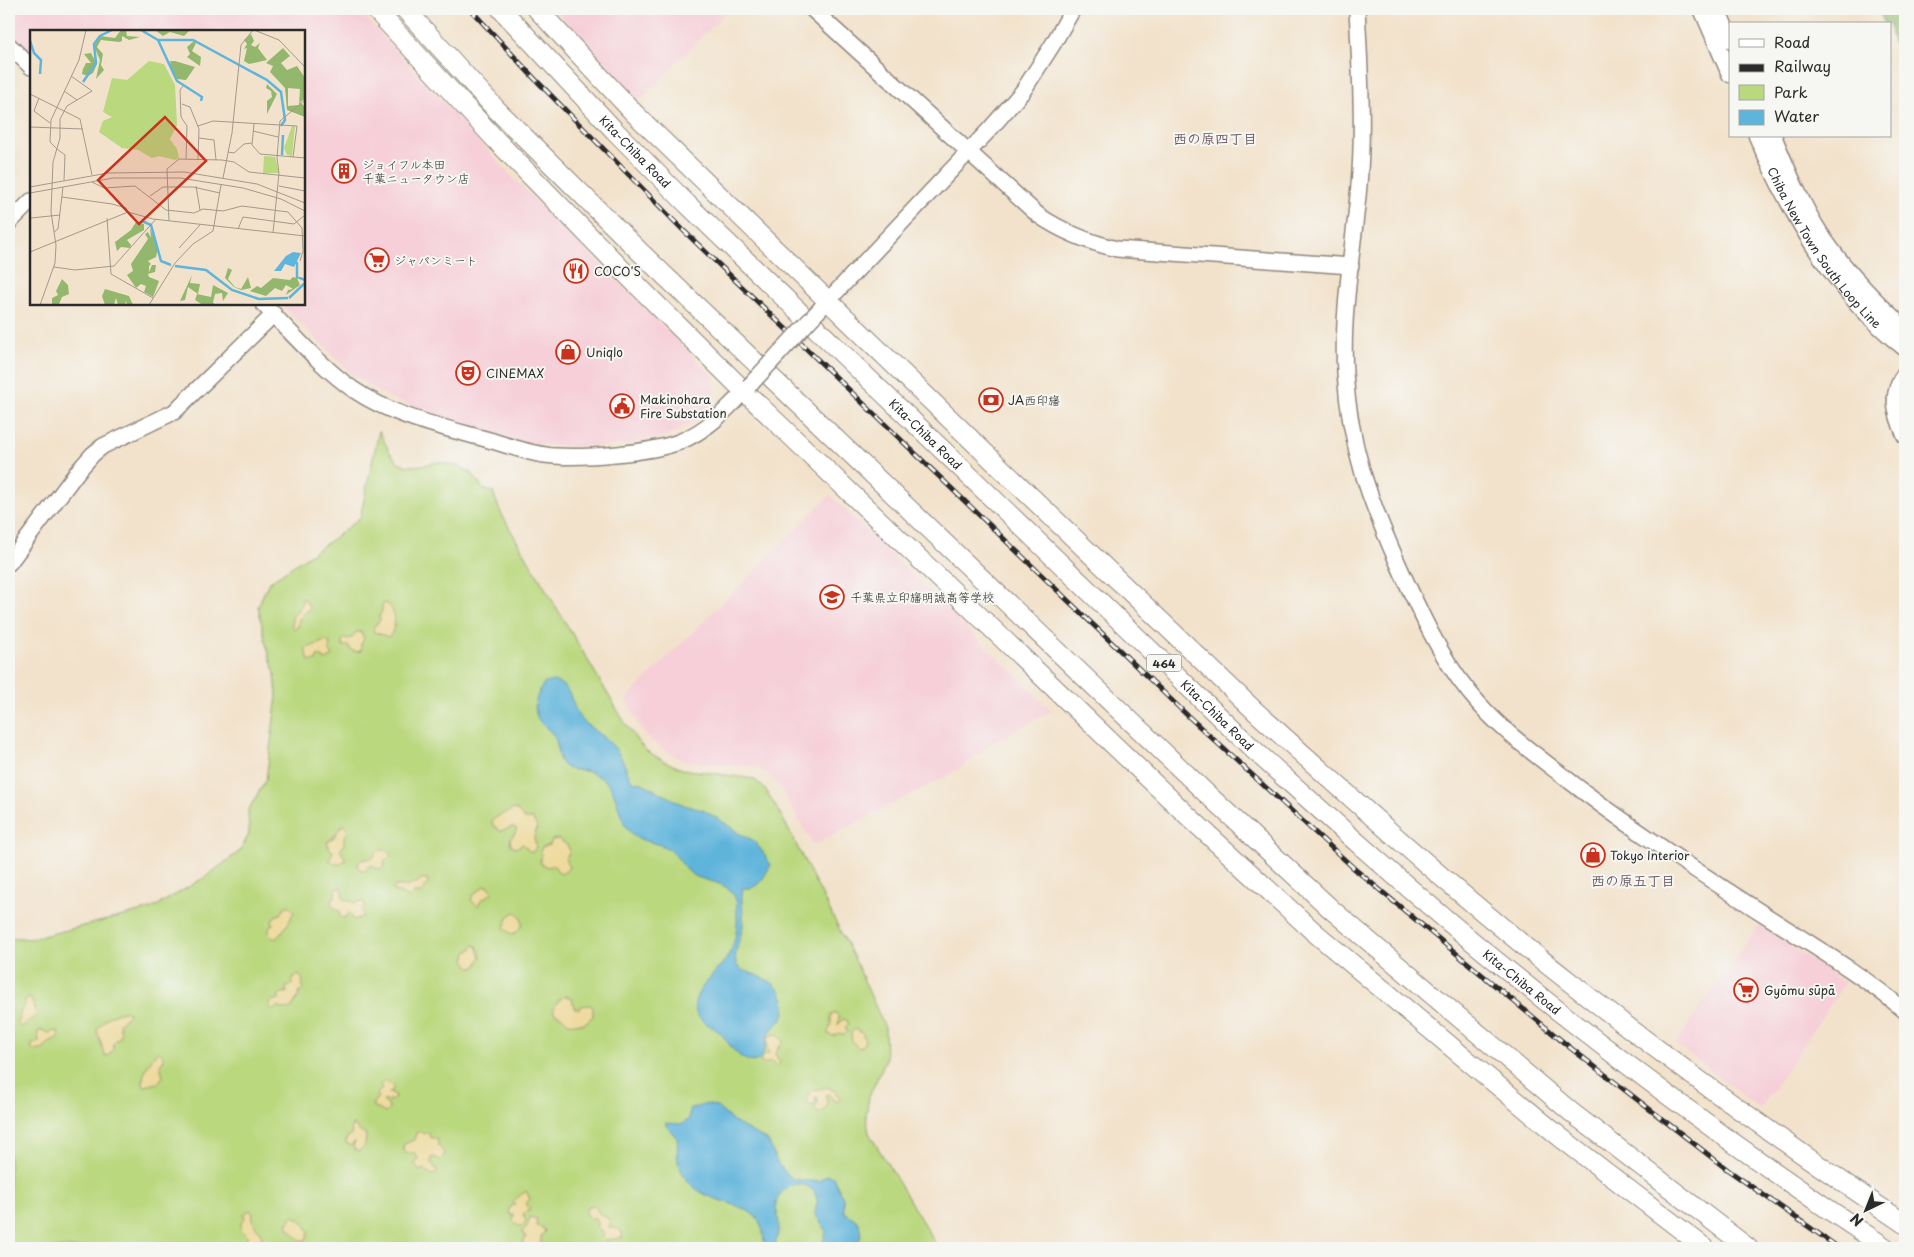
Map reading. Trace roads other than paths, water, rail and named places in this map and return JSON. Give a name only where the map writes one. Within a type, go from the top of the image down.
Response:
[{"type":"highway","points":[[375,9],[502,147],[1188,816],[1314,932],[1560,1137],[1705,1248]]},
{"type":"highway","points":[[405,9],[496,109],[640,252],[1207,794],[1325,903],[1571,1112],[1748,1248]]},
{"type":"highway","name":"Kita-Chiba Road","points":[[501,9],[687,204],[1254,750],[1345,832],[1474,942],[1611,1051],[1810,1198],[1886,1248]]},
{"type":"highway","name":"Kita-Chiba Road","points":[[537,9],[634,113],[824,304],[1256,712],[1409,849],[1569,982],[1652,1046],[1827,1172],[1905,1224]]},
{"type":"main road","points":[[1702,9],[1729,72]]},
{"type":"main road","points":[[1717,9],[1729,37]]},
{"type":"main road","name":"Chiba New Town South Loop Line","points":[[1758,138],[1788,203],[1822,260],[1852,299],[1905,348]]},
{"type":"main road","name":"Chiba New Town South Loop Line","points":[[1774,138],[1800,198],[1819,232],[1864,290],[1905,329]]},
{"type":"street","points":[[812,9],[1038,215],[1067,233],[1117,249],[1351,266]]},
{"type":"street","points":[[9,563],[78,471],[93,454],[112,442],[174,412],[269,309],[337,376],[369,399],[414,419],[542,454],[568,456],[666,446],[696,434],[711,424],[747,388],[1023,91],[1073,9]]},
{"type":"street","points":[[1357,9],[1362,136],[1345,335],[1345,370],[1352,427],[1363,478],[1374,510],[1443,656],[1469,692],[1510,735],[1599,804],[1674,856],[1866,981],[1905,1011]]},
{"type":"street","points":[[9,44],[30,67]]},
{"type":"street","points":[[9,223],[30,202]]},
{"type":"street","points":[[1905,373],[1898,383],[1895,402],[1899,422],[1905,436]]},
{"type":"water","points":[[553,681],[565,687],[581,719],[616,750],[632,781],[642,783],[684,805],[703,810],[719,819],[740,834],[753,840],[771,865],[757,885],[743,888],[743,924],[736,954],[737,964],[740,969],[772,983],[781,993],[784,1002],[784,1015],[770,1032],[760,1059],[751,1062],[742,1058],[716,1029],[698,1017],[695,1009],[697,996],[726,959],[734,943],[737,918],[734,896],[720,884],[693,875],[667,848],[643,840],[629,831],[612,790],[605,781],[590,772],[572,770],[563,766],[558,756],[555,738],[538,719],[535,709],[537,698],[544,683]]},
{"type":"water","points":[[707,1104],[717,1107],[734,1122],[768,1141],[778,1164],[792,1179],[819,1181],[828,1175],[833,1177],[843,1198],[844,1212],[858,1221],[861,1227],[858,1243],[851,1246],[844,1243],[832,1247],[824,1242],[826,1230],[815,1214],[817,1199],[814,1192],[804,1185],[786,1188],[776,1203],[779,1225],[775,1248],[765,1248],[761,1225],[745,1209],[708,1196],[696,1189],[686,1179],[679,1165],[677,1138],[665,1123],[682,1124],[689,1119],[690,1109]]},
{"type":"railway","points":[[470,9],[533,77],[683,230],[1188,716],[1357,871],[1568,1046],[1728,1170],[1839,1248]]},
{"type":"place","name":"ジョイフル本田 千葉ニュータウン店","points":[[344,171]]},
{"type":"place","name":"ジャパンミート","points":[[377,260]]},
{"type":"place","name":"COCO'S","points":[[576,271]]},
{"type":"place","name":"Uniqlo","points":[[568,352]]},
{"type":"place","name":"CINEMAX","points":[[468,373]]},
{"type":"place","name":"JA西印旛","points":[[991,400]]},
{"type":"place","name":"Makinohara Fire Substation","points":[[622,406]]},
{"type":"place","name":"千葉県立印旛明誠高等学校","points":[[832,597]]},
{"type":"place","name":"Tokyo Interior","points":[[1593,855]]},
{"type":"place","name":"Gyōmu sūpā","points":[[1746,990]]},
{"type":"district","name":"西の原四丁目","points":[[1215,138]]},
{"type":"district","name":"西の原五丁目","points":[[1633,880]]}]
